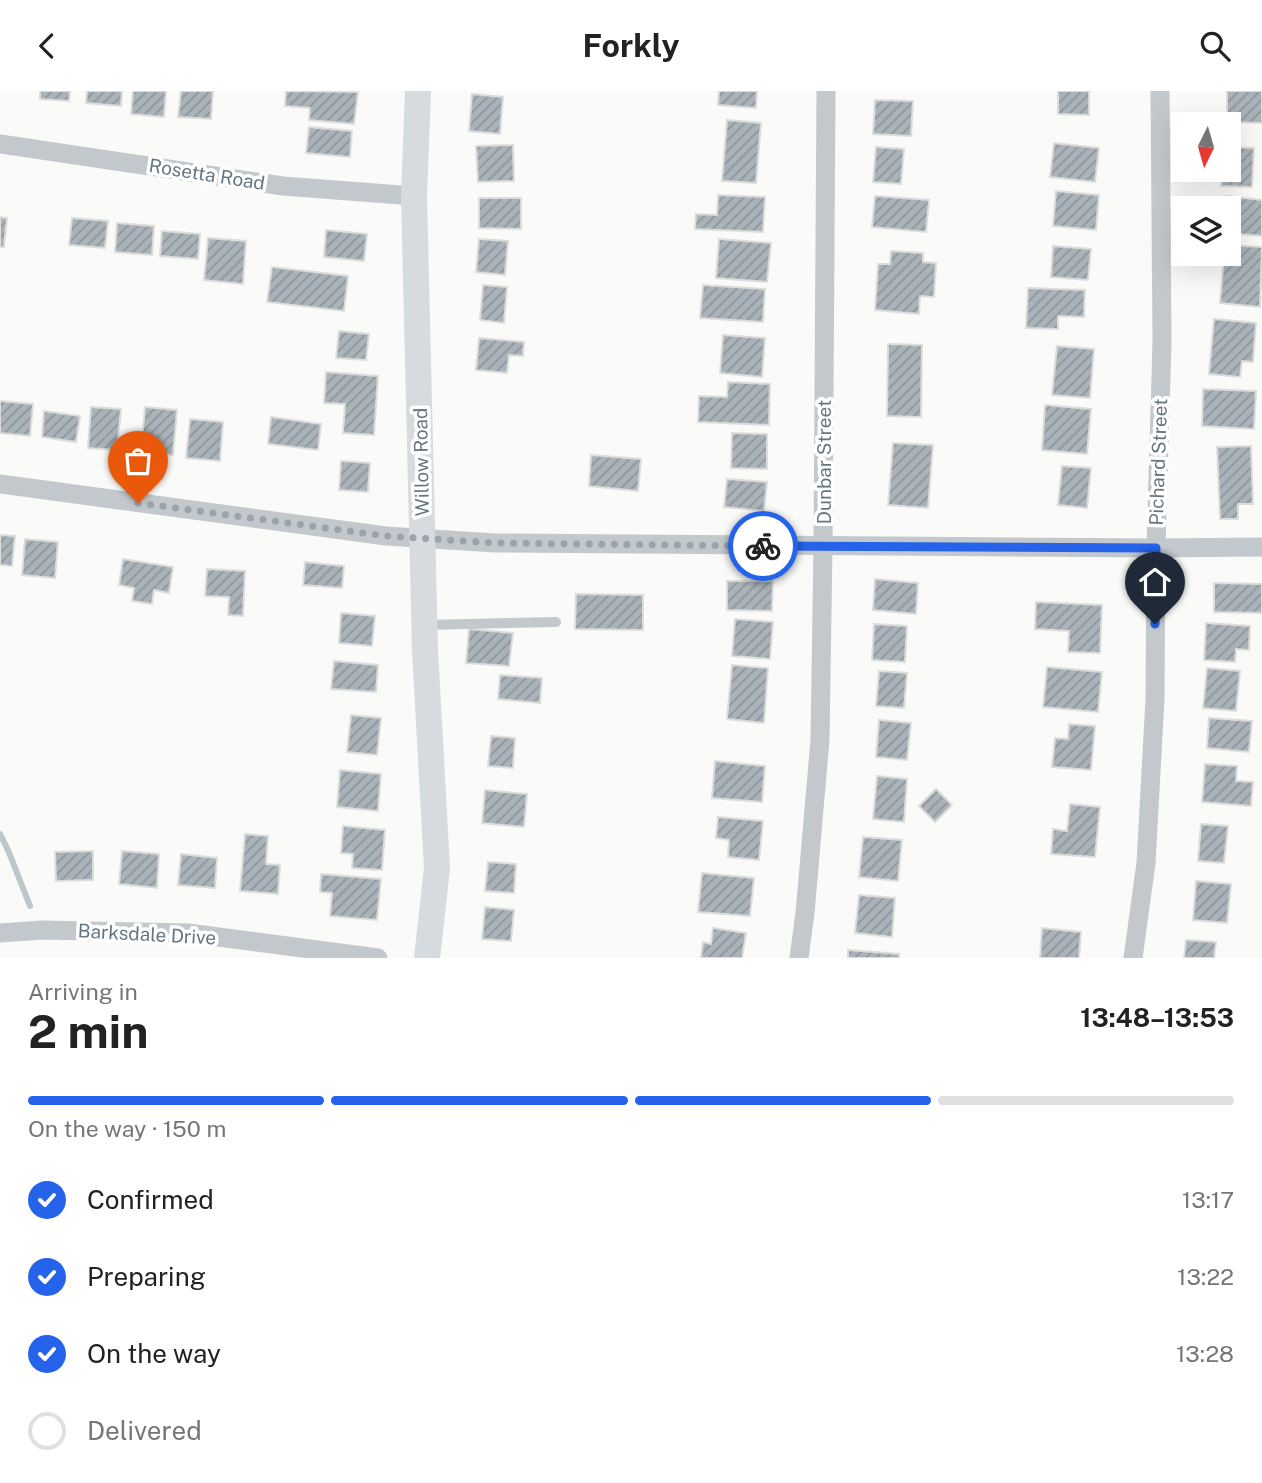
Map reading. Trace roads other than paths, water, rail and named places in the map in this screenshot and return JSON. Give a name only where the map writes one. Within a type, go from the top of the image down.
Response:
[{"type":"street","name":"Willow Road","points":[[418,91],[414,196],[425,625],[437,868],[427,958]]},
{"type":"street","name":"Dunbar Street","points":[[799,958],[820,740],[826,91]]},
{"type":"street","name":"Pichard Street","points":[[1133,958],[1146,863],[1154,713],[1162,342],[1160,91]]},
{"type":"street","name":"Rosetta Road","points":[[0,144],[284,186],[414,196]]},
{"type":"street","points":[[0,484],[372,534],[495,543],[1262,547]]},
{"type":"street","name":"Barksdale Drive","points":[[0,933],[42,930],[188,933],[378,958]]},
{"type":"lane","points":[[425,625],[556,622]]},
{"type":"waterway","points":[[0,834],[30,906]]}]
